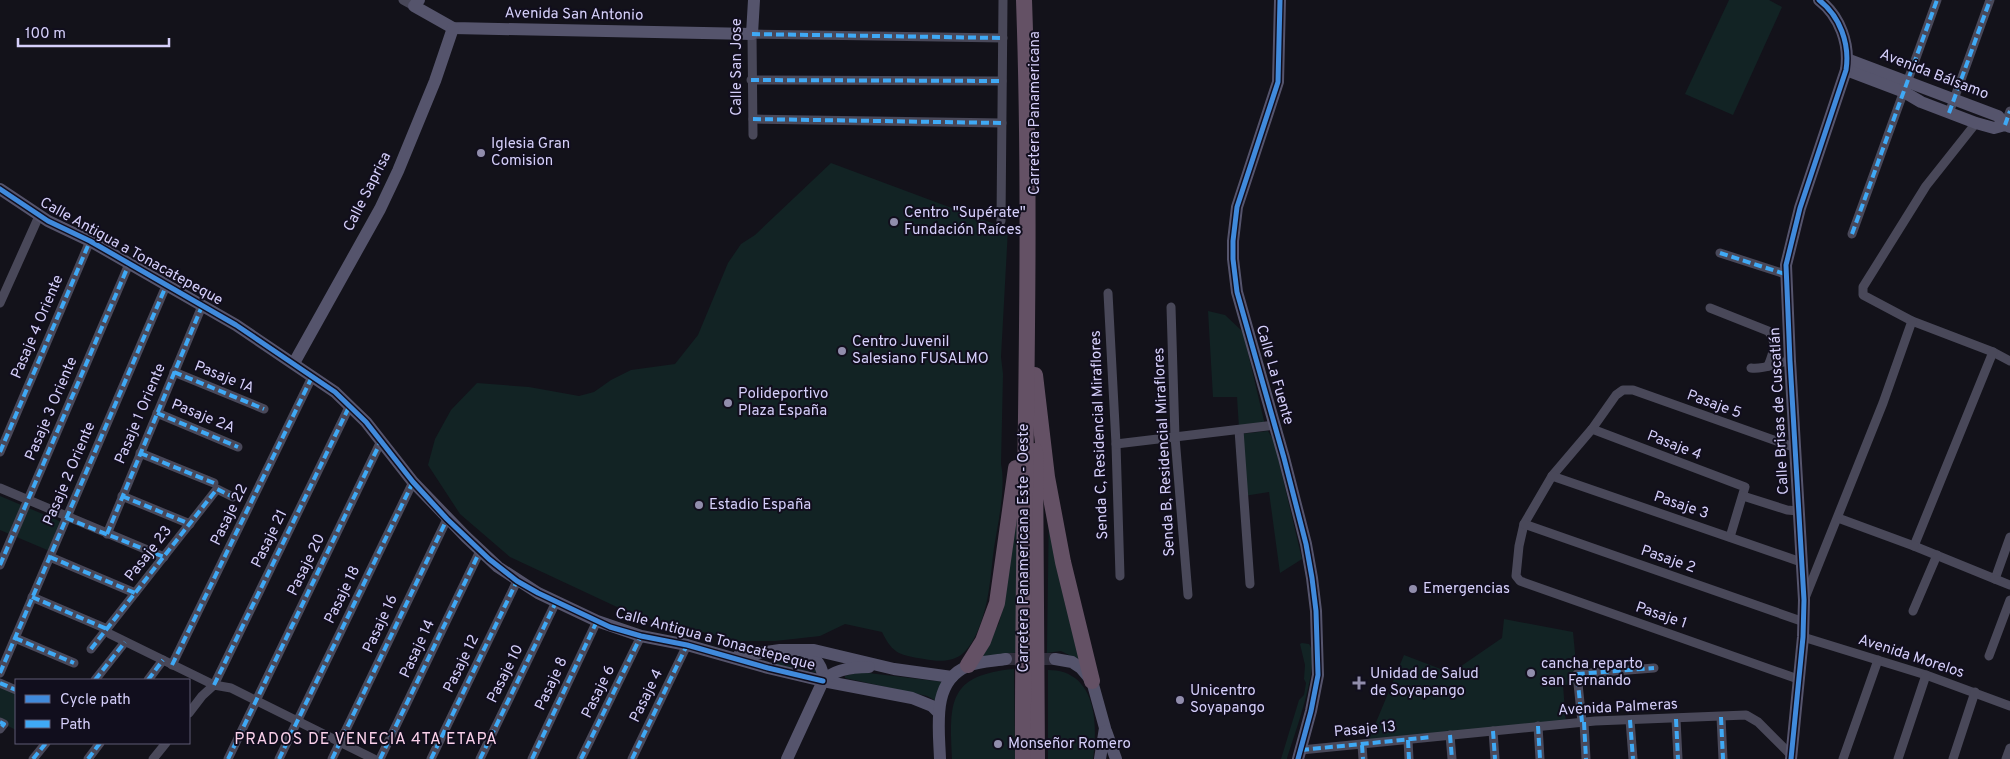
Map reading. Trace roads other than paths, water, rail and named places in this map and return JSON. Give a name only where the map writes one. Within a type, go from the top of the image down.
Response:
[{"type":"highway","name":"Carretera Panamericana","points":[[1024,0],[1028,209],[1026,336]]},
{"type":"highway","name":"Carretera Panamericana","points":[[1034,0],[1035,375]]},
{"type":"highway","points":[[968,666],[983,641],[997,603],[1016,462],[1020,392],[1026,336]]},
{"type":"highway","name":"Carretera Panamericana Este - Oeste","points":[[1024,759],[1023,601],[1026,336]]},
{"type":"highway","points":[[1035,375],[1049,486],[1063,562],[1092,681]]},
{"type":"highway","name":"Carretera Panamericana Este - Oeste","points":[[1035,375],[1037,759]]},
{"type":"street","name":"Calle San Jose","points":[[753,135],[751,80],[754,0]]},
{"type":"street","points":[[1001,221],[1003,0]]},
{"type":"street","name":"Calle La Fuente","points":[[1280,0],[1278,82],[1237,207],[1233,241],[1234,274],[1237,292],[1275,425],[1310,560],[1316,611],[1318,675],[1311,711],[1299,754]]},
{"type":"street","points":[[1819,0],[1826,6],[1838,24],[1846,43],[1846,64]]},
{"type":"street","points":[[1852,234],[1937,0]]},
{"type":"street","points":[[1949,113],[1990,0]]},
{"type":"street","name":"Avenida San Antonio","points":[[412,2],[453,28],[752,34]]},
{"type":"street","name":"Calle Saprisa","points":[[294,363],[348,262],[380,209],[398,171],[428,97],[453,28]]},
{"type":"street","points":[[752,34],[1002,38]]},
{"type":"street","name":"Avenida Bálsamo","points":[[1846,64],[1906,87],[1954,100],[1998,116],[2008,126]]},
{"type":"street","name":"Calle Brisas de Cuscatlán","points":[[1790,757],[1803,637],[1804,600],[1785,274],[1800,208],[1846,64]]},
{"type":"street","points":[[751,80],[1002,82]]},
{"type":"street","name":"Avenida Bálsamo","points":[[1906,87],[1920,102],[1994,128],[2008,126]]},
{"type":"street","points":[[2008,126],[2010,112]]},
{"type":"street","points":[[752,119],[1002,123]]},
{"type":"street","points":[[1976,123],[1926,186],[1863,287],[1863,295],[1912,321],[1993,352],[2010,361]]},
{"type":"street","name":"Calle Antigua a Tonacatepeque","points":[[0,189],[39,216],[90,241],[260,340],[350,405],[413,482],[447,518],[480,551],[517,581],[597,621],[641,636],[687,645],[823,681],[912,698],[932,706],[939,713]]},
{"type":"street","points":[[0,303],[39,216]]},
{"type":"street","name":"Pasaje 4 Oriente","points":[[0,452],[90,241]]},
{"type":"street","points":[[1720,253],[1785,274]]},
{"type":"street","name":"Pasaje 3 Oriente","points":[[0,565],[129,264]]},
{"type":"street","name":"Pasaje 2 Oriente","points":[[0,673],[166,286]]},
{"type":"street","name":"Senda C, Residencial Miraflores","points":[[1108,292],[1116,444],[1120,576]]},
{"type":"street","name":"Pasaje 1 Oriente","points":[[107,534],[202,306]]},
{"type":"street","name":"Senda B, Residencial Miraflores","points":[[1171,307],[1175,437],[1188,595]]},
{"type":"street","points":[[1710,308],[1768,330],[1773,338],[1774,345],[1768,366]]},
{"type":"street","points":[[1804,600],[1883,402],[1912,321]]},
{"type":"street","points":[[1914,546],[1993,352]]},
{"type":"street","points":[[1751,368],[1790,361]]},
{"type":"street","name":"Pasaje 1A","points":[[174,372],[264,409]]},
{"type":"street","name":"Pasaje 22","points":[[172,665],[312,377]]},
{"type":"street","name":"Pasaje 5","points":[[1592,430],[1616,395],[1623,390],[1633,390],[1796,448]]},
{"type":"street","name":"Pasaje 21","points":[[190,712],[202,696],[214,685],[350,405]]},
{"type":"street","name":"Pasaje 2A","points":[[157,414],[238,447]]},
{"type":"street","points":[[1116,444],[1275,425]]},
{"type":"street","points":[[1239,430],[1250,584]]},
{"type":"street","points":[[1524,524],[1552,476],[1592,430]]},
{"type":"street","name":"Pasaje 4","points":[[1592,430],[1787,510],[1798,511]]},
{"type":"street","name":"Pasaje 20","points":[[228,759],[381,441]]},
{"type":"street","points":[[140,453],[214,483]]},
{"type":"street","name":"Pasaje 3","points":[[1552,476],[1801,562]]},
{"type":"street","name":"Pasaje 18","points":[[279,759],[413,482]]},
{"type":"street","points":[[0,488],[66,518],[164,557]]},
{"type":"street","name":"Pasaje 23","points":[[91,649],[109,632],[135,593],[217,489],[233,497]]},
{"type":"street","points":[[1730,537],[1744,492]]},
{"type":"street","points":[[122,496],[190,524]]},
{"type":"street","name":"Pasaje 16","points":[[332,759],[447,518]]},
{"type":"street","points":[[1838,518],[2010,585]]},
{"type":"street","name":"Pasaje 1","points":[[1524,524],[1519,546],[1516,576],[1520,581],[1798,679]]},
{"type":"street","name":"Pasaje 2","points":[[1524,524],[1804,622]]},
{"type":"street","points":[[1994,579],[2010,537]]},
{"type":"street","name":"Pasaje 14","points":[[380,759],[480,551]]},
{"type":"street","points":[[1913,611],[1936,555]]},
{"type":"street","points":[[50,557],[135,593]]},
{"type":"street","name":"Pasaje 12","points":[[431,759],[517,581]]},
{"type":"street","points":[[32,597],[109,632],[125,642],[214,685],[231,688],[374,759]]},
{"type":"street","points":[[1989,656],[2010,600]]},
{"type":"street","name":"Pasaje 10","points":[[480,759],[556,602]]},
{"type":"street","name":"Pasaje 8","points":[[532,759],[597,621]]},
{"type":"street","name":"Pasaje 6","points":[[581,759],[641,636]]},
{"type":"street","name":"Avenida Morelos","points":[[1803,637],[1926,675],[2010,706]]},
{"type":"street","points":[[15,638],[74,663]]},
{"type":"street","points":[[95,679],[125,642]]},
{"type":"street","name":"Pasaje 4","points":[[632,759],[687,645]]},
{"type":"street","points":[[787,759],[823,681],[824,674],[822,668],[813,657],[798,650]]},
{"type":"street","name":"Calle Antigua a Tonacatepeque","points":[[728,656],[814,650],[894,668],[952,677]]},
{"type":"street","points":[[1055,658],[1072,662],[1081,668],[1092,681],[1116,759]]},
{"type":"street","points":[[149,679],[163,660]]},
{"type":"street","points":[[940,759],[939,713],[941,698],[952,677],[968,666],[1006,660]]},
{"type":"street","points":[[1843,759],[1878,660]]},
{"type":"street","name":"Calle Antigua a Tonacatepeque","points":[[823,681],[828,676],[843,670],[864,667],[894,668]]},
{"type":"street","points":[[1586,759],[1577,674],[1654,668]]},
{"type":"street","points":[[1898,759],[1926,675]]},
{"type":"street","points":[[0,683],[15,690]]},
{"type":"street","points":[[1952,759],[1975,692]]},
{"type":"street","name":"Avenida Palmeras","points":[[1432,737],[1583,722],[1746,716],[1758,722],[1790,757]]},
{"type":"street","points":[[1721,717],[1723,759]]},
{"type":"street","points":[[1676,719],[1678,759]]},
{"type":"street","points":[[1630,720],[1633,759]]},
{"type":"street","points":[[0,722],[4,724],[0,729]]},
{"type":"street","points":[[1538,726],[1540,759]]},
{"type":"street","points":[[1100,759],[1105,728]]},
{"type":"street","points":[[1493,731],[1495,759]]},
{"type":"street","points":[[1450,735],[1452,759]]},
{"type":"street","name":"Pasaje 13","points":[[1299,754],[1432,737]]},
{"type":"street","points":[[1408,740],[1410,759]]},
{"type":"street","points":[[33,759],[45,744]]},
{"type":"street","points":[[88,759],[99,744]]},
{"type":"street","points":[[153,759],[165,744]]},
{"type":"street","points":[[1362,745],[1362,759]]},
{"type":"street","points":[[2006,759],[2010,748]]},
{"type":"tunnel","points":[[1006,659],[1055,659]]},
{"type":"place","name":"Iglesia Gran Comision","points":[[481,153]]},
{"type":"place","name":"Centro \"Supérate\" Fundación Raíces","points":[[894,222]]},
{"type":"place","name":"Centro Juvenil Salesiano FUSALMO","points":[[842,351]]},
{"type":"place","name":"Polideportivo Plaza España","points":[[728,403]]},
{"type":"place","name":"Estadio España","points":[[699,505]]},
{"type":"place","name":"Emergencias","points":[[1413,589]]},
{"type":"place","name":"cancha reparto san Fernando","points":[[1531,673]]},
{"type":"place","name":"Unidad de Salud de Soyapango","points":[[1359,683]]},
{"type":"place","name":"Unicentro Soyapango","points":[[1180,700]]},
{"type":"place","name":"Monseñor Romero","points":[[998,744]]},
{"type":"district","name":"PRADOS DE VENECIA 4TA ETAPA","points":[[366,740]]}]
